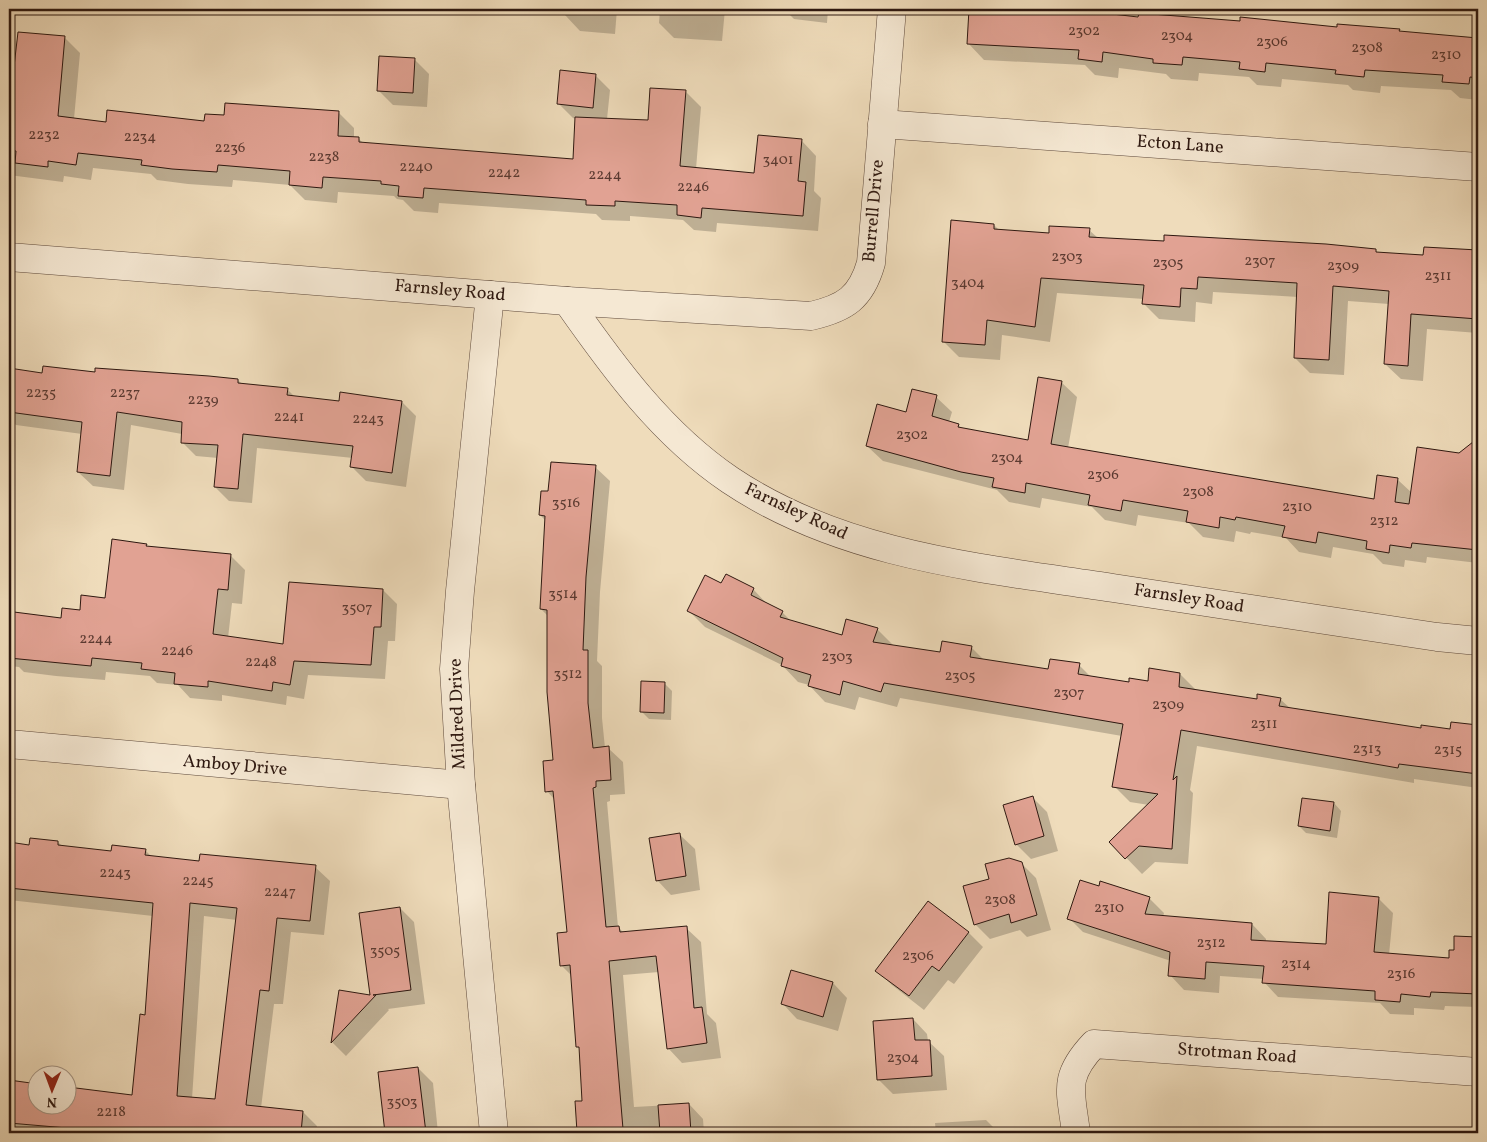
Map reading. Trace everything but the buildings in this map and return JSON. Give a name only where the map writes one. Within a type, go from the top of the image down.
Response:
[{"type":"street","name":"Burrell Drive","points":[[566,301],[811,316],[835,311],[852,299],[867,278],[871,263],[892,9]]},
{"type":"street","name":"Ecton Lane","points":[[882,124],[1478,167]]},
{"type":"street","name":"Farnsley Road","points":[[9,257],[566,301],[636,395],[692,451],[730,480],[766,502],[835,534],[950,563],[1427,636],[1478,641]]},
{"type":"street","name":"Mildred Drive","points":[[490,295],[460,591],[454,670],[461,786],[494,1133]]},
{"type":"street","name":"Amboy Drive","points":[[9,744],[461,786]]},
{"type":"street","name":"Strotman Road","points":[[1076,1133],[1070,1082],[1078,1060],[1094,1044],[1478,1072]]}]
